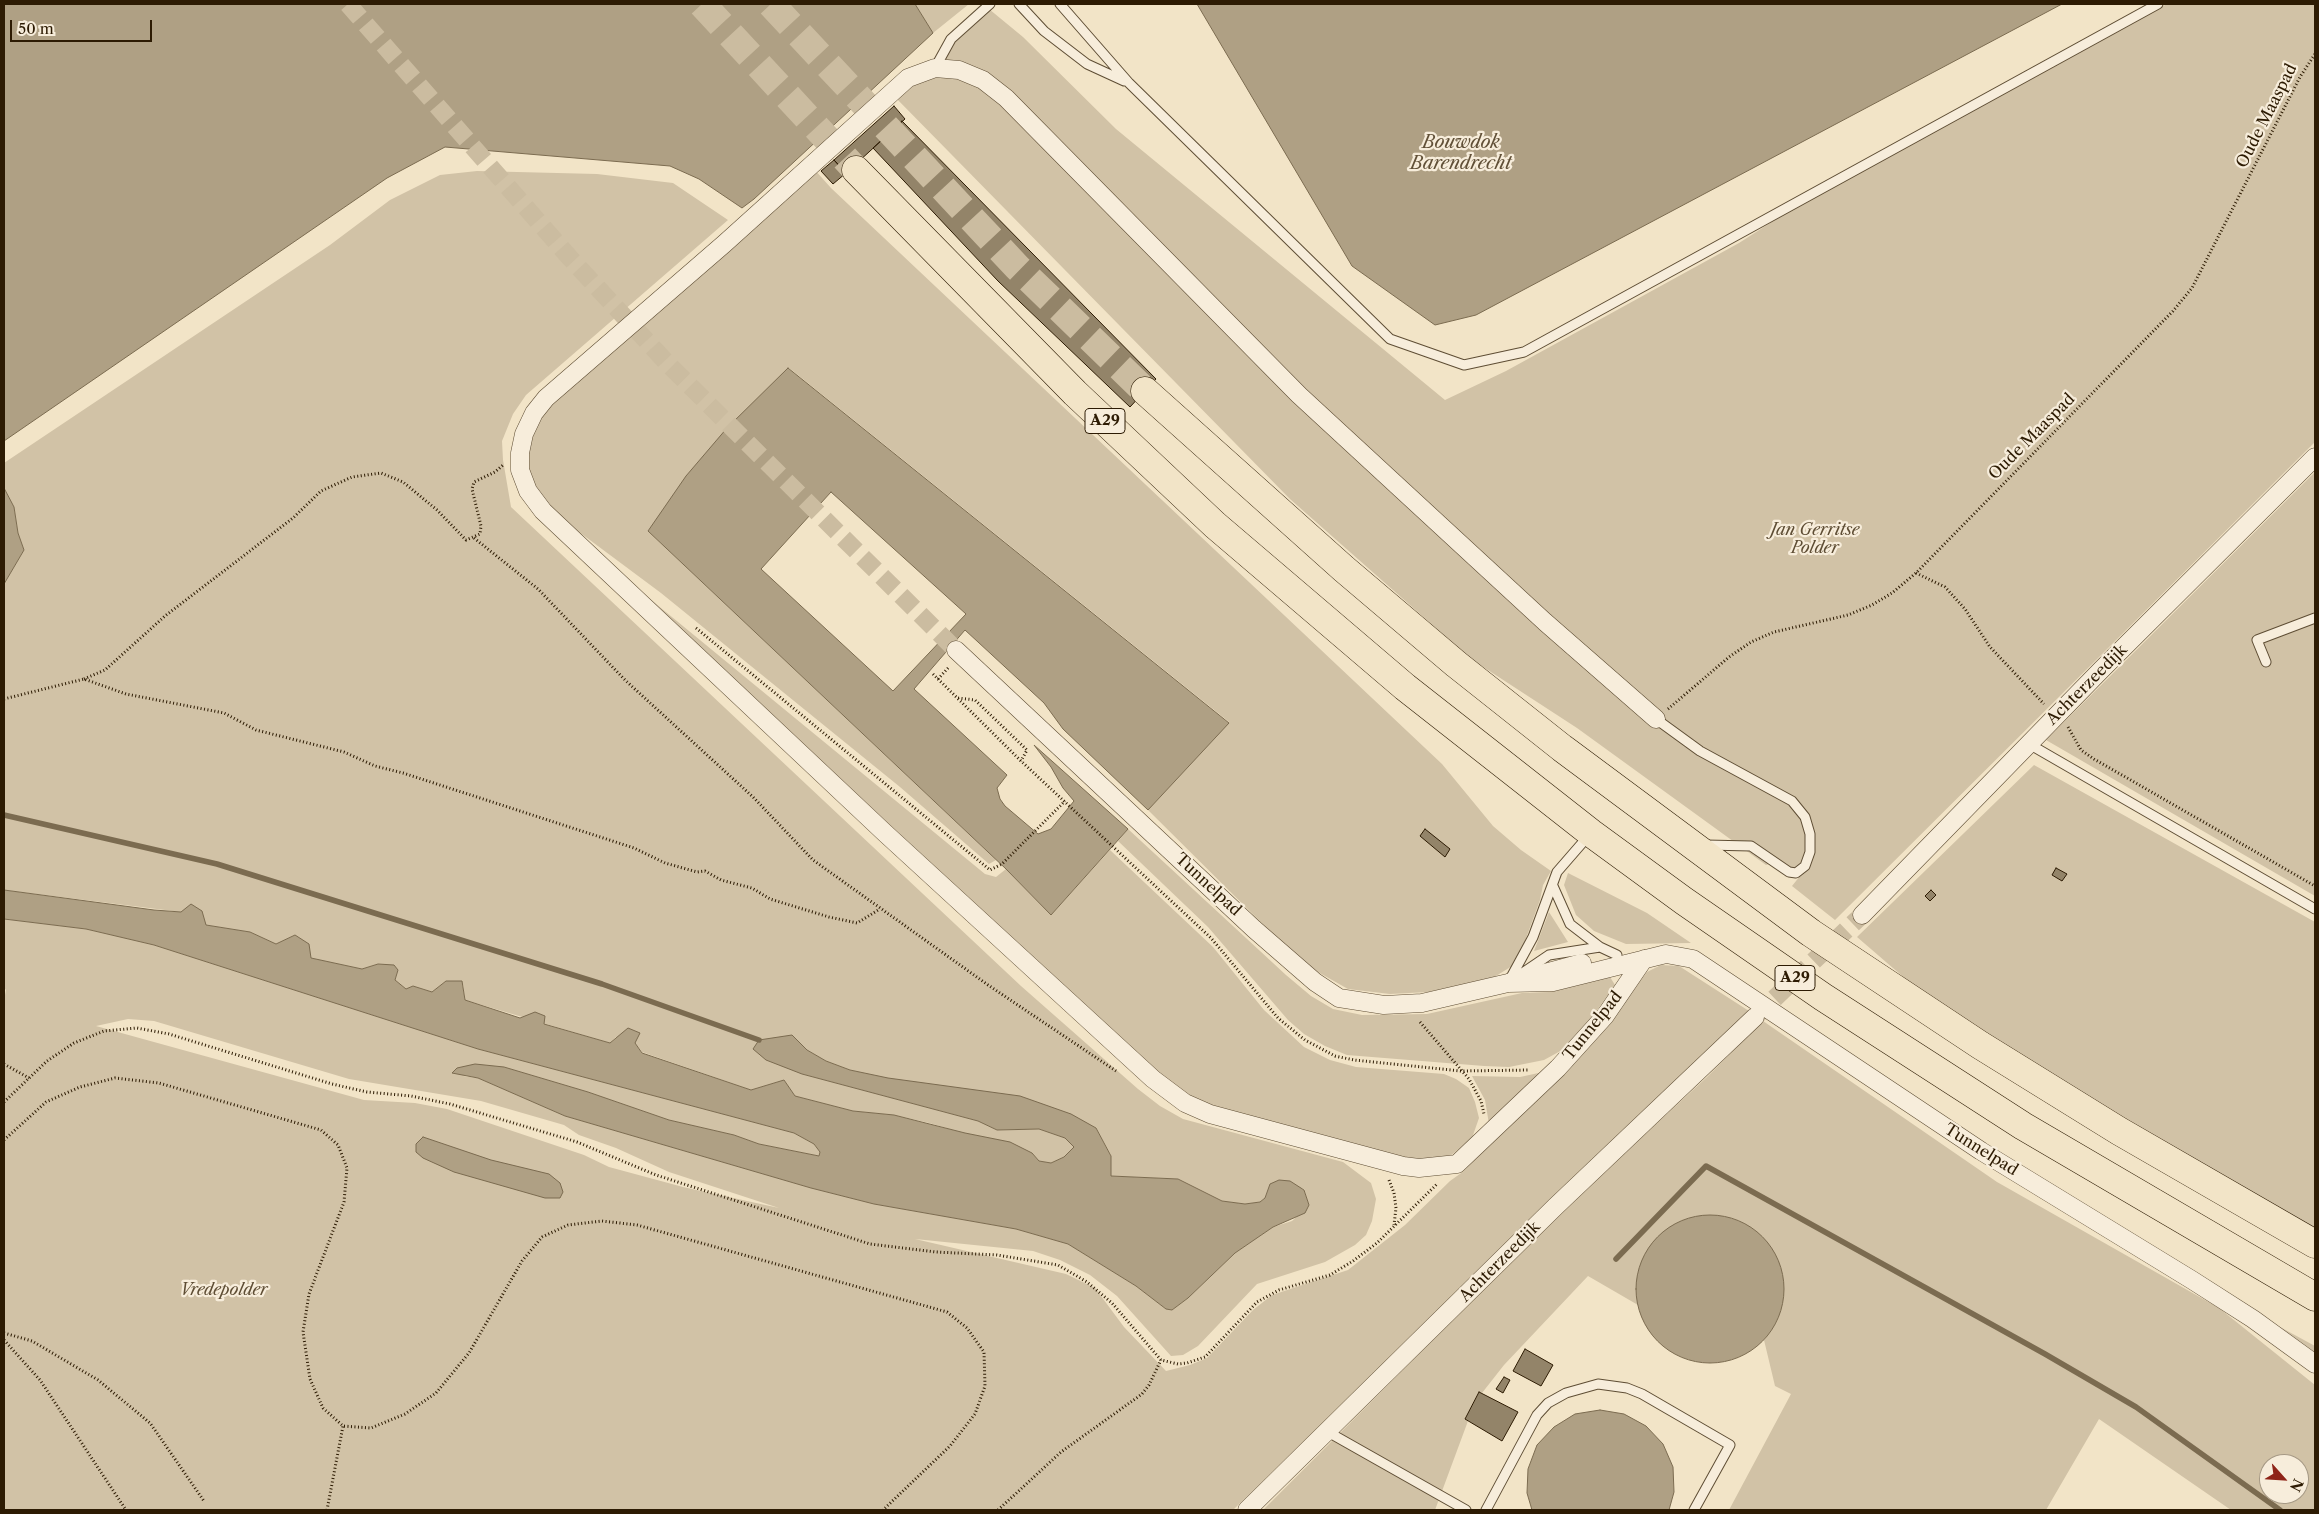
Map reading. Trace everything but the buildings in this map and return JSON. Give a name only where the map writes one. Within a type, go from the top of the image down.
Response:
[{"type":"highway","name":"A29","points":[[856,170],[1062,380],[1215,525],[1405,686],[1592,833],[1684,901],[1815,991],[2023,1126],[2315,1297]]},
{"type":"highway","name":"A29","points":[[1144,392],[1344,569],[1456,664],[1690,844],[1832,948],[1980,1045],[2119,1131],[2315,1244]]},
{"type":"street","points":[[1458,1164],[1420,1168],[1403,1166],[1210,1114],[1185,1103],[1153,1078],[872,820],[543,511],[528,490],[520,470],[520,453],[524,434],[534,413],[546,398],[724,244],[908,78],[934,68],[959,70],[983,80],[1006,98],[1299,395],[1545,622],[1656,719]]},
{"type":"street","name":"Achterzeedijk","points":[[1862,915],[2056,716],[2315,457]]},
{"type":"street","name":"Tunnelpad","points":[[956,650],[1315,982],[1339,998],[1406,1005],[1508,983],[1558,968],[1617,955],[1644,959]]},
{"type":"street","name":"Tunnelpad","points":[[1508,983],[1553,982],[1666,954],[1693,959],[1981,1151],[2253,1319],[2315,1364]]},
{"type":"street","name":"Tunnelpad","points":[[1458,1164],[1558,1068],[1605,1016],[1644,959]]},
{"type":"street","name":"Achterzeedijk","points":[[1247,1510],[1555,1207],[1755,1017]]},
{"type":"lane","points":[[934,68],[952,39],[990,4]]},
{"type":"lane","points":[[1019,4],[1044,31],[1086,64],[1129,83]]},
{"type":"lane","points":[[1060,4],[1129,83],[1390,339],[1464,365],[1524,352],[2158,4]]},
{"type":"lane","points":[[2266,662],[2257,640],[2315,618]]},
{"type":"lane","points":[[1656,719],[1700,751],[1792,801],[1805,817],[1810,834],[1810,852],[1804,866],[1796,873],[1789,872],[1751,846],[1690,844]]},
{"type":"lane","points":[[2029,744],[2315,910]]},
{"type":"lane","points":[[1508,983],[1532,937],[1557,872],[1592,833]]},
{"type":"lane","points":[[1553,886],[1570,924],[1600,947]]},
{"type":"lane","name":"Tunnelpad","points":[[1508,983],[1549,954],[1600,947],[1617,955]]},
{"type":"lane","points":[[1486,1510],[1537,1415],[1548,1403],[1566,1393],[1598,1384],[1627,1388],[1642,1394],[1730,1445],[1694,1510]]},
{"type":"lane","points":[[1328,1432],[1466,1510]]},
{"type":"path","name":"Oude Maaspad","points":[[1656,719],[1730,657],[1752,642],[1774,632],[1848,615],[1872,606],[1892,593],[1916,573],[2173,311],[2192,288],[2300,77],[2315,54]]},
{"type":"path","points":[[4,699],[84,679],[105,670],[165,616],[293,518],[321,491],[352,477],[381,473],[403,482],[437,510],[459,535],[466,540],[474,538],[480,534],[481,526],[472,489],[474,482],[495,472],[510,458],[520,453]]},
{"type":"path","points":[[474,538],[538,589],[625,680],[753,797],[813,860],[880,909],[1112,1070],[1153,1078]]},
{"type":"path","points":[[1916,573],[1945,587],[1965,609],[1990,647],[2068,728],[2081,750],[2315,886]]},
{"type":"path","points":[[688,621],[986,868],[994,870],[1002,864],[1065,800]]},
{"type":"path","name":"Tunnelpad","points":[[933,674],[1021,762],[1065,800],[1211,938],[1278,1018],[1319,1049],[1334,1056],[1354,1060],[1462,1071],[1509,1072],[1558,1068]]},
{"type":"path","points":[[84,679],[126,694],[224,713],[256,730],[344,752],[374,766],[403,773],[634,848],[665,863],[697,872],[705,871],[721,880],[752,888],[770,899],[830,917],[857,922],[880,909]]},
{"type":"path","points":[[957,698],[975,700],[1027,750],[1021,762]]},
{"type":"path","points":[[1406,1005],[1472,1085],[1484,1114],[1480,1142]]},
{"type":"path","points":[[4,1102],[46,1061],[74,1043],[104,1031],[137,1028],[169,1034],[332,1084],[367,1092],[411,1096],[468,1109],[577,1142],[656,1176],[870,1244],[936,1252],[997,1255],[1058,1265],[1087,1282],[1112,1303],[1161,1360],[1187,1363],[1205,1357],[1257,1302],[1279,1290],[1330,1274],[1353,1261],[1394,1226],[1458,1164]]},
{"type":"path","points":[[4,1064],[29,1078]]},
{"type":"path","points":[[4,1140],[46,1102],[80,1087],[115,1078],[159,1083],[321,1130],[338,1145],[347,1168],[346,1185],[344,1202],[309,1294],[302,1332],[310,1379],[323,1408],[343,1426],[371,1428],[405,1414],[436,1393],[469,1353],[522,1261],[542,1237],[568,1224],[602,1221],[637,1225],[947,1312],[967,1328],[984,1352],[985,1386],[975,1414],[950,1446],[883,1510]]},
{"type":"path","points":[[1369,1157],[1386,1174],[1394,1193],[1396,1208],[1394,1226]]},
{"type":"path","points":[[4,1333],[32,1342],[98,1380],[150,1423],[204,1500]]},
{"type":"path","points":[[4,1340],[40,1380],[126,1510]]},
{"type":"path","points":[[998,1510],[1061,1452],[1142,1394],[1149,1385],[1161,1360]]},
{"type":"path","points":[[327,1510],[343,1426]]},
{"type":"green space","points":[[915,4],[969,4],[933,33]]},
{"type":"green space","name":"Jan Gerritse Polder","points":[[2167,4],[2315,4],[2315,442],[1835,920],[1792,886],[1800,876],[1780,860],[1766,865],[1577,728],[1471,659],[1290,499],[894,96],[948,54],[943,50],[989,9],[1023,37],[1116,129],[1445,400],[1506,371],[1739,243],[1826,187]]},
{"type":"green space","points":[[814,169],[831,188],[1442,764],[1493,826],[1521,850],[1551,871],[1543,885],[1540,900],[1517,963],[1491,979],[1428,992],[1390,994],[1348,989],[1302,963],[1148,810],[1229,722],[789,368],[648,531],[996,860],[989,864],[900,787],[661,593],[563,520],[533,495],[522,475],[533,417]]},
{"type":"green space","name":"Vredepolder","points":[[477,171],[597,174],[673,183],[728,220],[526,395],[513,414],[502,441],[503,460],[511,507],[1021,986],[1138,1089],[1160,1106],[1183,1119],[1343,1162],[1371,1183],[1376,1199],[1372,1221],[1366,1235],[1355,1245],[1325,1262],[1257,1284],[1198,1346],[1183,1355],[1171,1356],[1117,1296],[1090,1275],[1060,1260],[1033,1251],[915,1239],[1066,1274],[1095,1288],[1124,1327],[1166,1371],[1190,1365],[1207,1358],[1253,1310],[1272,1295],[1348,1270],[1405,1225],[1450,1181],[1464,1171],[1602,1031],[1647,972],[1661,965],[1679,966],[1749,1011],[1548,1203],[1233,1510],[4,1510],[4,1000],[6,990],[4,988],[4,919],[86,929],[154,945],[478,1049],[794,1133],[814,1144],[820,1152],[819,1156],[759,1144],[734,1135],[669,1120],[588,1092],[504,1067],[463,1076],[478,1078],[565,1116],[811,1188],[874,1204],[1016,1229],[1068,1244],[1136,1286],[1166,1309],[1172,1310],[1188,1298],[1235,1253],[1273,1227],[1292,1221],[1309,1205],[1304,1189],[1270,1184],[1265,1198],[1260,1202],[1245,1204],[1222,1201],[1178,1179],[1110,1176],[1111,1155],[1096,1128],[850,1070],[826,1061],[807,1050],[792,1035],[802,1074],[978,1121],[997,1130],[1039,1129],[1065,1138],[1074,1147],[1064,1157],[1051,1163],[1039,1161],[1032,1153],[929,1123],[894,1115],[853,1111],[795,1096],[784,1080],[751,1090],[642,1052],[635,1043],[616,1037],[610,1043],[465,1000],[463,985],[446,981],[432,992],[413,986],[406,989],[395,980],[398,970],[378,964],[362,969],[310,958],[295,935],[276,944],[250,932],[206,925],[181,912],[4,890],[4,584],[24,550],[18,533],[14,507],[4,488],[4,463],[330,245],[390,200],[440,175]],"holes":[[[128,1019],[154,1021],[349,1079],[481,1101],[564,1125],[579,1135],[616,1148],[669,1172],[779,1208],[683,1187],[609,1167],[584,1155],[447,1109],[415,1103],[364,1100],[96,1026]]]},
{"type":"green space","points":[[2315,472],[2315,896],[2046,740]]},
{"type":"green space","points":[[650,599],[985,874],[996,877],[1006,869],[1051,915],[1110,850],[1213,947],[1264,1010],[1304,1047],[1330,1060],[1356,1067],[1444,1074],[1456,1079],[1469,1088],[1479,1118],[1472,1138],[1449,1157],[1418,1161],[1209,1107],[1172,1086],[647,600]]},
{"type":"green space","points":[[2034,765],[2315,922],[2315,1230],[2109,1112],[1915,987],[1857,937]]},
{"type":"green space","points":[[1128,829],[1286,975],[1311,996],[1333,1009],[1362,1015],[1427,1014],[1522,993],[1549,992],[1610,977],[1615,985],[1580,1034],[1564,1049],[1544,1060],[1509,1067],[1347,1055],[1325,1046],[1304,1034],[1288,1020],[1208,927],[1118,841]]},
{"type":"green space","points":[[1568,873],[1647,913],[1691,943],[1626,944],[1594,931],[1576,915],[1564,885]]},
{"type":"green space","points":[[1549,912],[1568,942],[1534,951]]},
{"type":"green space","points":[[1763,1021],[1997,1182],[2219,1308],[2315,1385],[2315,1510],[2231,1510],[2099,1419],[2046,1510],[1729,1510],[1791,1394],[1775,1386],[1764,1340],[1777,1321],[1756,1231],[1734,1219],[1709,1215],[1663,1232],[1647,1251],[1637,1274],[1638,1305],[1588,1276],[1504,1365],[1482,1393],[1479,1392],[1465,1418],[1468,1421],[1435,1510],[1263,1510],[1558,1215],[1707,1077]]},
{"type":"green space","points":[[1543,1072],[1489,1124],[1485,1100],[1472,1076],[1520,1077]]},
{"type":"green space","points":[[2256,1314],[2315,1346],[2315,1358]]},
{"type":"water","points":[[4,4],[915,4],[933,33],[742,208],[699,179],[670,166],[445,147],[387,178],[4,441]]},
{"type":"water","name":"Bouwdok Barendrecht","points":[[1197,4],[2062,4],[1476,315],[1435,325],[1352,266]]},
{"type":"water","points":[[788,368],[1229,723],[1148,810],[1063,729],[1044,703],[965,630],[914,689],[1007,775],[997,788],[1000,799],[1005,806],[1038,834],[1051,829],[1074,801],[1034,745],[1128,829],[1051,915],[1006,869],[648,531],[686,476],[727,428]],"holes":[[[831,492],[966,614],[893,691],[761,569]]]},
{"type":"water","points":[[4,488],[14,507],[18,533],[24,550],[4,584]]},
{"type":"water","points":[[4,890],[154,910],[181,912],[191,904],[202,911],[206,925],[250,932],[276,944],[295,935],[309,944],[311,958],[362,969],[378,964],[394,965],[398,970],[395,980],[406,989],[413,986],[432,992],[446,981],[462,981],[465,1000],[520,1018],[535,1012],[545,1016],[544,1024],[610,1043],[628,1028],[640,1033],[635,1043],[642,1053],[751,1090],[784,1080],[795,1096],[853,1111],[894,1115],[1010,1142],[1032,1153],[1039,1161],[1051,1163],[1064,1157],[1074,1147],[1065,1138],[1039,1129],[997,1130],[978,1121],[802,1074],[766,1060],[753,1049],[759,1040],[792,1035],[807,1050],[826,1061],[850,1070],[888,1078],[1020,1096],[1071,1114],[1096,1128],[1111,1156],[1111,1176],[1178,1179],[1222,1201],[1245,1204],[1260,1202],[1265,1198],[1270,1184],[1279,1180],[1290,1181],[1304,1190],[1309,1205],[1305,1213],[1273,1227],[1235,1253],[1188,1298],[1172,1310],[1166,1309],[1136,1286],[1068,1244],[1016,1229],[874,1204],[811,1188],[565,1116],[478,1078],[452,1073],[457,1068],[475,1064],[504,1067],[588,1092],[669,1120],[734,1135],[759,1144],[819,1156],[820,1152],[814,1144],[794,1133],[478,1049],[154,945],[86,929],[4,919]]},
{"type":"water","points":[[423,1137],[491,1160],[549,1174],[560,1183],[563,1192],[560,1198],[545,1198],[454,1172],[423,1158],[416,1152],[416,1144]]},
{"type":"water","points":[[1710,1215],[1738,1221],[1762,1237],[1778,1261],[1784,1289],[1778,1317],[1762,1341],[1738,1357],[1710,1363],[1682,1357],[1658,1341],[1642,1317],[1636,1289],[1642,1261],[1658,1237],[1682,1221]]},
{"type":"water","points":[[1600,1410],[1624,1414],[1646,1426],[1663,1444],[1673,1467],[1674,1492],[1669,1510],[1532,1510],[1527,1493],[1528,1469],[1537,1445],[1554,1427],[1575,1414]]},
{"type":"waterway","points":[[4,815],[217,864],[602,984],[759,1040]]},
{"type":"waterway","points":[[1616,1259],[1706,1166],[2045,1354],[2136,1407],[2280,1510]]},
{"type":"tunnel","points":[[348,4],[570,258],[668,364],[956,650]]},
{"type":"tunnel","points":[[702,4],[856,170]]},
{"type":"tunnel","points":[[771,4],[1017,267],[1145,391]]},
{"type":"tunnel","points":[[1755,1017],[1862,915]]}]
